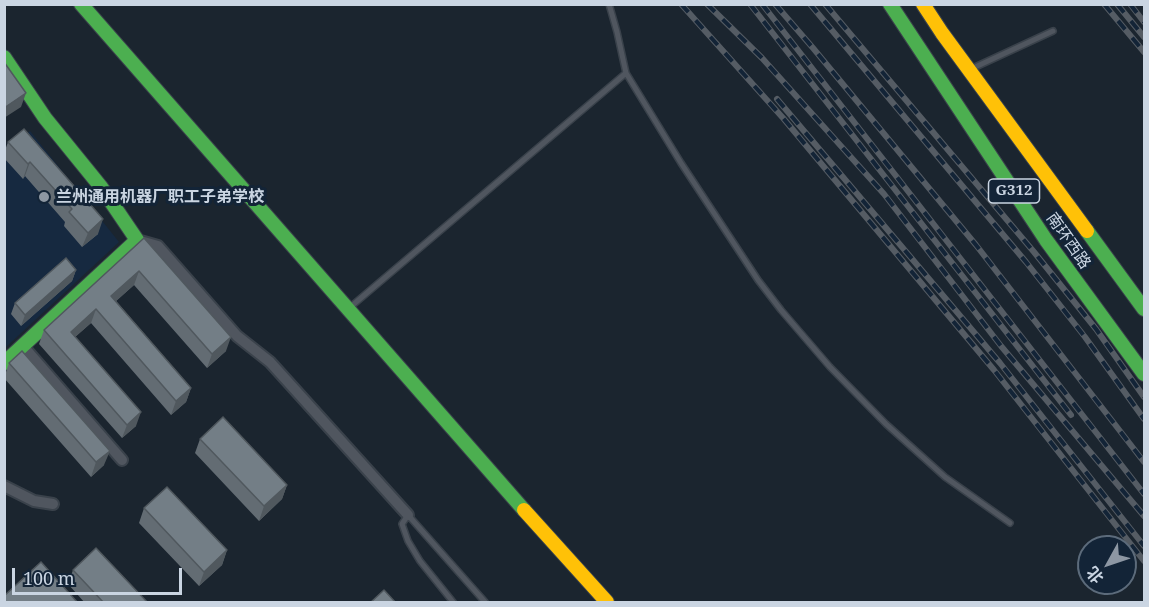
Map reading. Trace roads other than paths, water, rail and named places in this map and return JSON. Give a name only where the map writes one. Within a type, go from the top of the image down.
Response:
[{"type":"main road","points":[[81,4],[347,310],[607,603]]},
{"type":"main road","name":"南环西路","points":[[890,4],[1046,240],[1144,374]]},
{"type":"main road","name":"南环西路","points":[[923,4],[1144,309]]},
{"type":"main road","points":[[4,57],[45,118],[100,187],[137,240],[4,363]]},
{"type":"street","points":[[137,240],[158,246],[237,336],[270,362],[408,515]]},
{"type":"street","points":[[23,346],[122,460]]},
{"type":"street","points":[[4,486],[34,501],[53,504]]},
{"type":"lane","points":[[609,4],[626,73],[681,163],[758,280],[805,339],[857,396],[945,477],[1010,523]]},
{"type":"lane","points":[[969,70],[1053,31]]},
{"type":"lane","points":[[347,310],[626,73]]},
{"type":"lane","points":[[453,603],[420,561],[408,541],[402,524],[408,515],[484,603]]},
{"type":"railway","points":[[681,4],[783,118],[994,370],[1144,561]]},
{"type":"railway","points":[[707,4],[762,58],[884,194],[1001,346],[1144,516]]},
{"type":"railway","points":[[750,4],[1071,415]]},
{"type":"railway","points":[[762,4],[1144,494]]},
{"type":"railway","points":[[775,4],[976,245],[1144,462]]},
{"type":"railway","points":[[810,4],[1026,262],[1085,337],[1144,419]]},
{"type":"railway","points":[[825,4],[1034,252],[1096,329],[1144,397]]},
{"type":"railway","points":[[1104,4],[1144,52]]},
{"type":"railway","points":[[1117,4],[1144,37]]},
{"type":"railway","points":[[1130,4],[1144,22]]},
{"type":"railway","points":[[777,99],[1000,363],[1144,546]]},
{"type":"place","name":"兰州通用机器厂职工子弟学校","points":[[44,197]]}]
